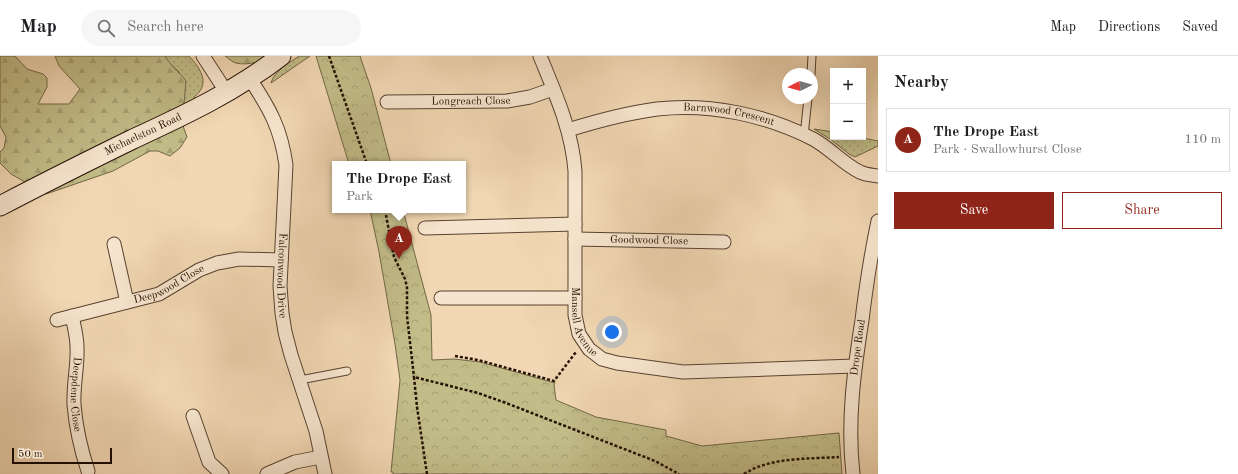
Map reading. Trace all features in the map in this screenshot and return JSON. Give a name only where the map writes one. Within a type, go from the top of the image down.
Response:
[{"type":"street","points":[[203,56],[227,93]]},
{"type":"street","name":"Michaelston Road","points":[[0,206],[60,174],[227,93],[250,79],[281,56]]},
{"type":"street","name":"Mansell Avenue","points":[[540,56],[568,130],[574,159],[575,315],[576,325],[583,342],[589,349],[602,359],[670,371],[700,372],[855,366]]},
{"type":"street","name":"Falconwood Drive","points":[[250,79],[272,114],[279,132],[284,153],[286,165],[280,297],[282,313],[285,332],[316,431],[325,474]]},
{"type":"street","name":"Longreach Close","points":[[386,102],[507,101],[530,97],[553,89]]},
{"type":"street","name":"Barnwood Crescent","points":[[568,130],[632,113],[657,109],[704,109],[751,116],[786,128],[825,146],[861,172],[878,176]]},
{"type":"street","name":"Drope Road","points":[[853,474],[852,400],[855,366],[874,259],[878,221]]},
{"type":"street","points":[[425,228],[575,224]]},
{"type":"street","name":"Goodwood Close","points":[[575,239],[724,242]]},
{"type":"street","points":[[114,244],[128,302]]},
{"type":"street","name":"Deepwood Close","points":[[57,320],[159,294],[199,270],[217,263],[239,259],[281,260]]},
{"type":"street","points":[[441,298],[575,298]]},
{"type":"street","name":"Deepdene Close","points":[[72,316],[77,345],[74,405],[77,426],[88,471]]},
{"type":"street","points":[[194,416],[209,462],[222,474]]},
{"type":"street","points":[[267,474],[296,462],[321,457]]},
{"type":"lane","points":[[811,68],[812,56]]},
{"type":"lane","points":[[804,136],[807,104]]},
{"type":"lane","points":[[300,380],[347,371]]},
{"type":"path","points":[[329,56],[366,161]]},
{"type":"path","points":[[386,213],[394,257],[405,279],[407,287],[407,316],[417,407],[427,474]]},
{"type":"path","points":[[455,356],[478,360],[554,381],[583,342]]},
{"type":"path","points":[[414,377],[478,393],[655,461],[679,474]]},
{"type":"path","points":[[744,474],[750,470],[773,462],[840,457],[852,459]]},
{"type":"green space","points":[[0,56],[15,56],[27,69],[43,74],[47,78],[47,87],[38,104],[69,104],[80,89],[59,66],[55,56],[165,56],[186,81],[184,103],[179,115],[187,137],[180,148],[170,156],[158,151],[150,151],[113,171],[46,194],[11,174],[0,163],[0,152],[4,148],[6,137],[0,126]]},
{"type":"green space","points":[[165,56],[189,56],[197,66],[203,82],[199,92],[194,97],[196,102],[181,109],[179,72],[168,62]]},
{"type":"green space","points":[[225,56],[273,56],[260,61],[241,64],[232,61]]},
{"type":"green space","points":[[299,56],[310,56],[271,83],[279,71]]},
{"type":"green space","points":[[316,56],[360,56],[371,88],[390,161],[348,161]]},
{"type":"green space","points":[[814,129],[830,132],[830,139]]},
{"type":"green space","points":[[866,139],[878,141],[878,146],[855,157],[831,140],[866,140]]},
{"type":"green space","points":[[371,213],[404,213],[431,315],[432,360],[454,359],[480,362],[555,383],[556,400],[596,417],[666,430],[666,436],[702,446],[839,433],[842,474],[393,474],[393,472],[391,472],[400,380],[379,252]]},
{"type":"place","name":"The Drope East","points":[[399,259]]}]
